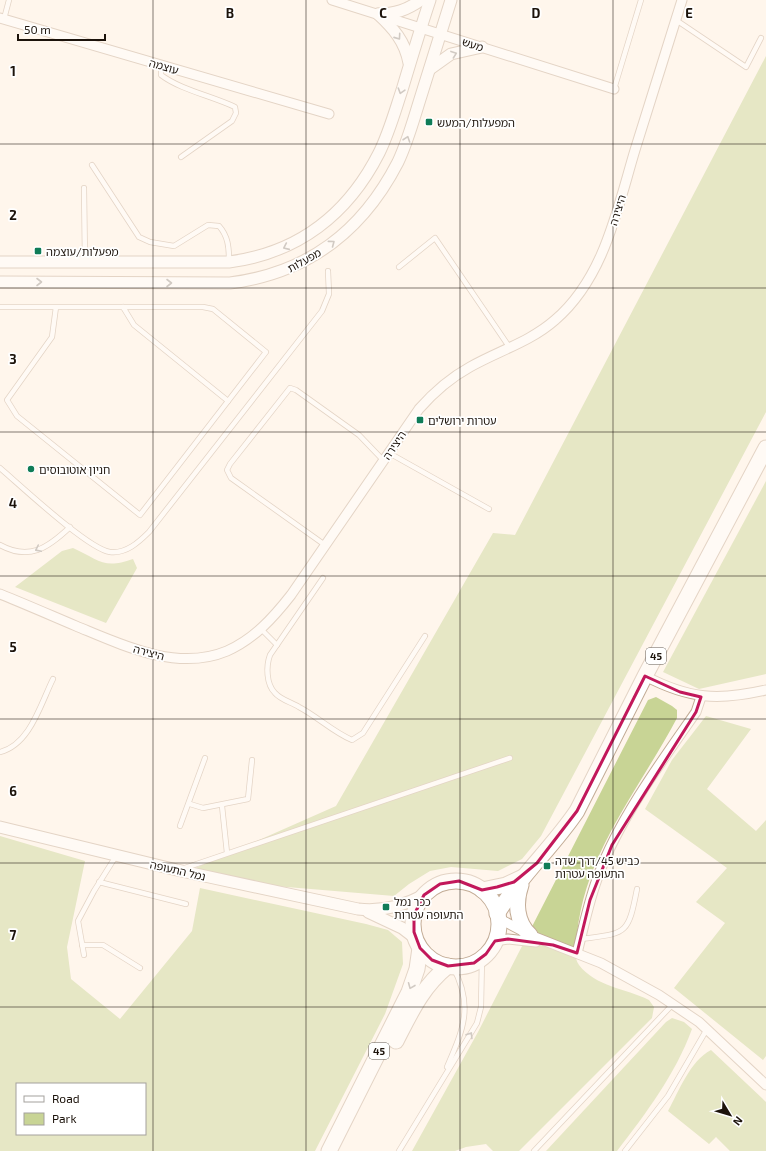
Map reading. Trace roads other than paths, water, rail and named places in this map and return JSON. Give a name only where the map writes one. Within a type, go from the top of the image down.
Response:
[{"type":"highway","name":"45","points":[[498,916],[526,875],[544,856],[577,811],[645,676],[766,448]]},
{"type":"highway","name":"45","points":[[482,890],[506,885],[526,875]]},
{"type":"highway","points":[[526,875],[518,892],[518,911],[522,925],[530,935]]},
{"type":"highway","points":[[418,943],[432,960],[451,966],[469,965],[482,958],[490,950],[498,932],[498,916],[493,903],[482,890],[465,882],[452,881],[434,887],[424,895]]},
{"type":"highway","name":"45","points":[[330,1151],[409,992],[417,969],[418,943],[413,927],[414,915],[418,904],[424,895]]},
{"type":"highway","name":"45","points":[[341,1151],[419,997],[429,983],[451,966]]},
{"type":"street","name":"מעש","points":[[332,0],[614,89]]},
{"type":"street","points":[[378,14],[399,12],[410,8],[421,0]]},
{"type":"street","name":"מפעלות","points":[[0,262],[229,262],[272,254],[292,244],[325,222],[342,206],[368,173],[380,152],[394,116],[430,0]]},
{"type":"street","name":"מפעלות","points":[[0,282],[230,283],[271,275],[301,263],[317,254],[338,238],[357,220],[385,184],[406,144],[451,0]]},
{"type":"street","name":"היצירה","points":[[0,594],[108,639],[140,651],[163,657],[184,659],[208,657],[227,651],[261,629],[291,596],[419,409],[438,389],[470,367],[538,333],[554,321],[580,294],[591,277],[608,238],[682,0]]},
{"type":"street","points":[[378,14],[400,38],[407,50],[409,65]]},
{"type":"street","name":"עוצמה","points":[[2,18],[329,114]]},
{"type":"street","points":[[430,69],[451,54],[482,47]]},
{"type":"street","points":[[645,676],[680,692],[702,697],[717,697],[766,690]]},
{"type":"street","points":[[577,953],[590,900],[599,872],[612,845],[637,802],[696,712],[702,697]]},
{"type":"street","name":"נמל התעופה","points":[[0,827],[177,870],[358,909],[369,910],[398,907],[424,895]]},
{"type":"street","name":"נמל התעופה","points":[[358,909],[383,918],[402,928],[418,943]]},
{"type":"street","points":[[498,916],[530,935],[601,963],[673,1004],[707,1029],[766,1085]]},
{"type":"street","points":[[495,941],[508,938],[553,945]]},
{"type":"lane","points":[[2,18],[10,0]]},
{"type":"lane","points":[[614,89],[642,0]]},
{"type":"lane","points":[[676,20],[746,67],[761,38]]},
{"type":"lane","points":[[161,65],[161,75],[169,81],[235,107],[236,113],[232,121],[181,157]]},
{"type":"lane","points":[[92,165],[139,237],[150,242],[174,246],[208,225],[219,226],[225,233],[229,247],[229,262]]},
{"type":"lane","points":[[84,188],[85,262]]},
{"type":"lane","points":[[399,267],[435,238],[510,348]]},
{"type":"lane","points":[[0,468],[70,527],[97,547],[109,552],[130,548],[150,532],[322,311],[330,294],[328,271]]},
{"type":"lane","points":[[0,307],[56,307],[123,307],[203,307],[213,309],[266,352],[140,515],[17,416],[7,400],[52,337],[56,307]]},
{"type":"lane","points":[[123,307],[134,325],[228,401]]},
{"type":"lane","points":[[325,545],[231,478],[227,470],[230,464],[290,388],[359,435],[386,456],[489,509]]},
{"type":"lane","points":[[0,545],[16,552],[31,552],[61,536],[70,527]]},
{"type":"lane","points":[[322,578],[266,664],[269,680],[274,693],[352,740],[363,733],[425,636]]},
{"type":"lane","points":[[261,629],[277,645]]},
{"type":"lane","points":[[0,752],[6,750],[26,734],[53,679]]},
{"type":"lane","points":[[180,826],[190,804],[205,758]]},
{"type":"lane","points":[[177,870],[510,758]]},
{"type":"lane","points":[[190,804],[203,808],[222,806],[248,799],[252,760]]},
{"type":"lane","points":[[222,806],[228,853]]},
{"type":"lane","points":[[84,955],[78,921],[99,882],[116,856]]},
{"type":"lane","points":[[99,882],[186,904]]},
{"type":"lane","points":[[580,939],[616,935],[626,927],[632,915],[637,889]]},
{"type":"lane","points":[[82,945],[103,945],[140,968]]},
{"type":"lane","points":[[399,1151],[441,1080],[470,1036],[478,1019],[481,1006],[482,958]]},
{"type":"lane","points":[[441,1080],[465,1022],[466,1007],[464,995],[461,983],[451,966]]},
{"type":"lane","points":[[534,1151],[673,1004]]},
{"type":"lane","points":[[624,1151],[668,1096],[707,1029]]},
{"type":"place","name":"המפעלות/המעש","points":[[429,122]]},
{"type":"place","name":"מפעלות/עוצמה","points":[[38,251]]},
{"type":"place","name":"עטרות ירושלים","points":[[420,420]]},
{"type":"place","name":"חניון אוטובוסים","points":[[31,469]]},
{"type":"place","name":"כביש 45/דרך שדה התעופה עטרות","points":[[547,866]]},
{"type":"place","name":"ככר נמל התעופה עטרות","points":[[386,907]]}]
